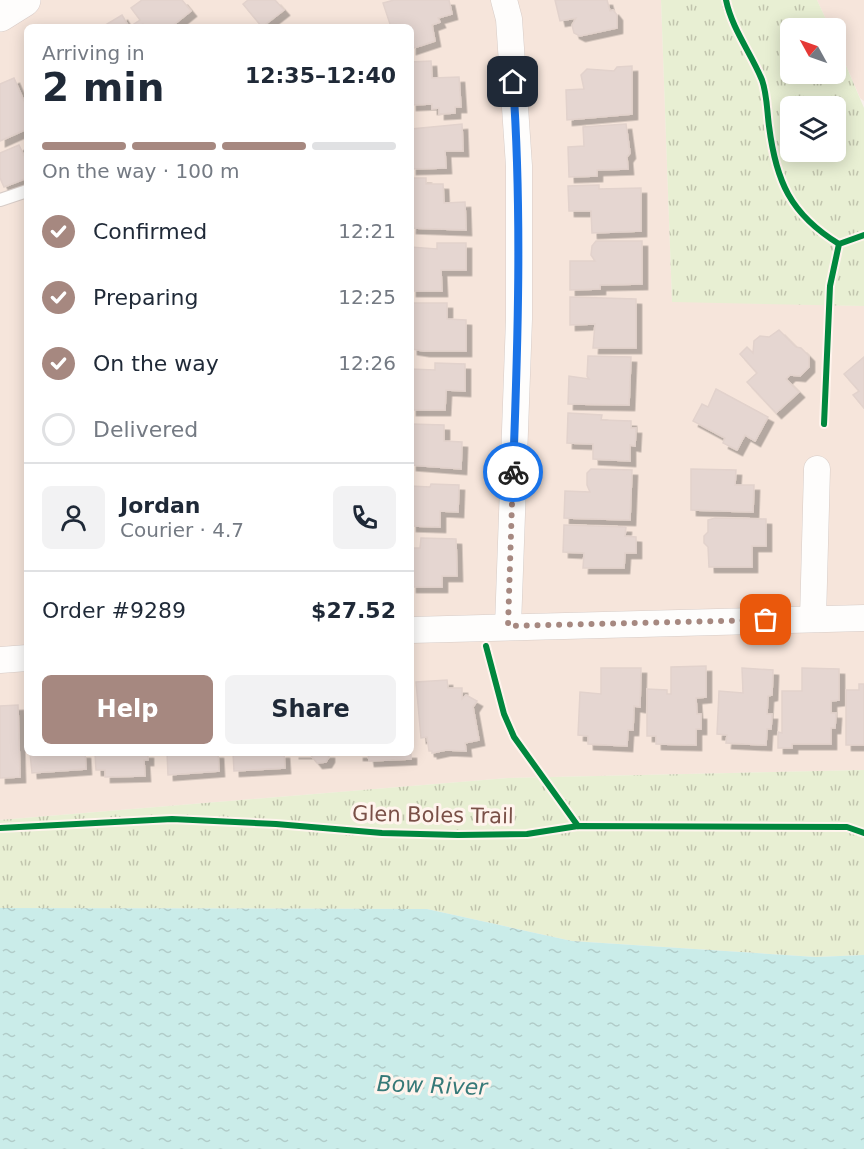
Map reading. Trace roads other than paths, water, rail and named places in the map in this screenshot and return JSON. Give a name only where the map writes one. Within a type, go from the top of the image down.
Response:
[{"type":"street","points":[[0,15],[24,0]]},
{"type":"street","points":[[504,0],[509,19],[519,178],[519,319],[508,626]]},
{"type":"street","points":[[813,619],[817,469]]},
{"type":"street","points":[[414,630],[864,618]]},
{"type":"street","points":[[0,660],[24,658]]},
{"type":"lane","points":[[0,200],[24,192]]},
{"type":"water","name":"Bow River","points":[[0,908],[427,909],[572,941],[816,957],[864,955],[864,1149],[0,1149]]}]
